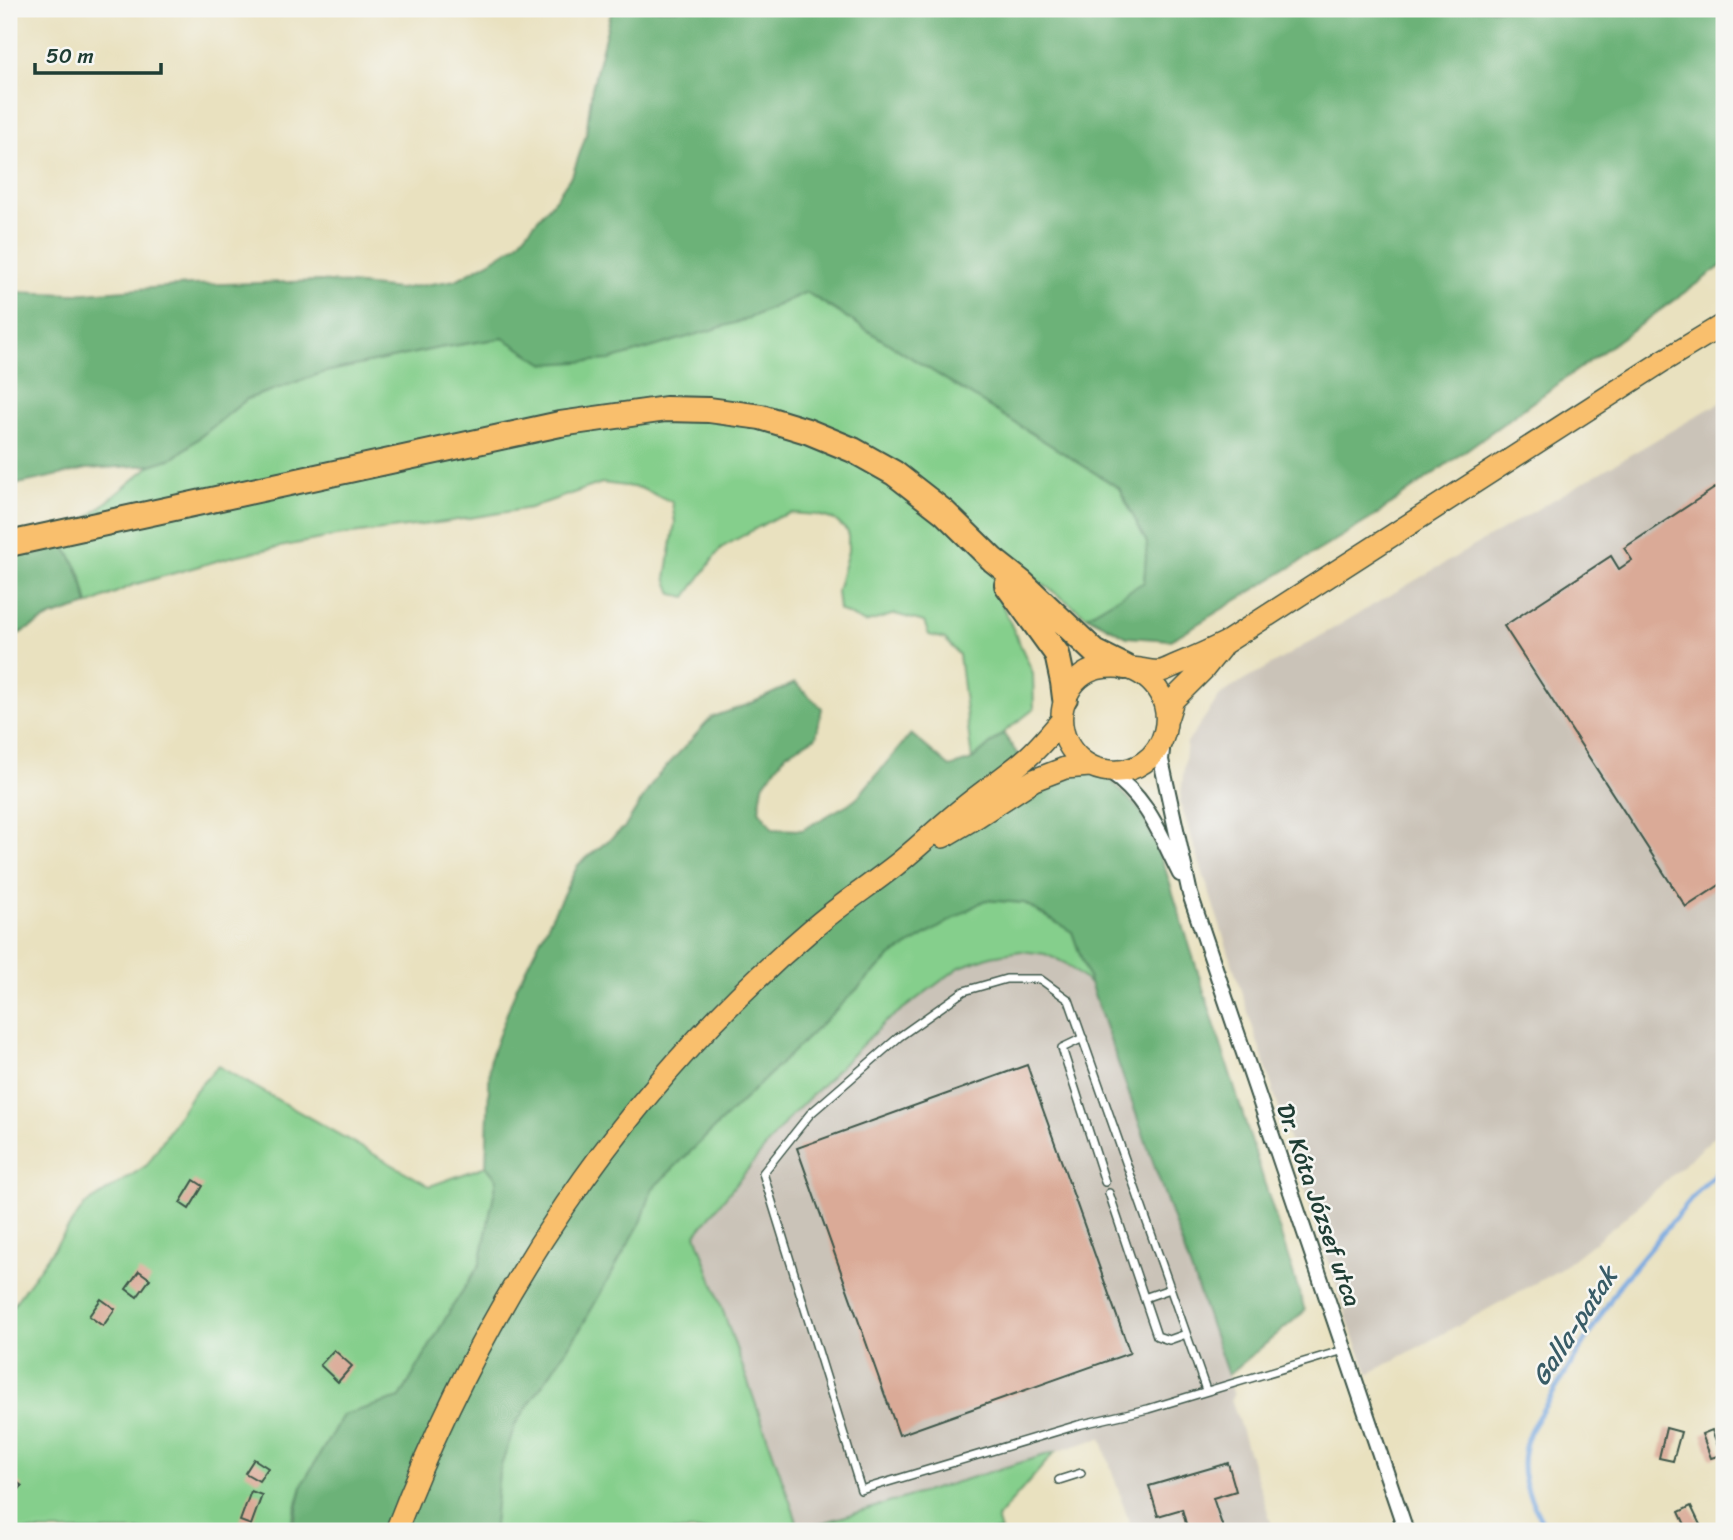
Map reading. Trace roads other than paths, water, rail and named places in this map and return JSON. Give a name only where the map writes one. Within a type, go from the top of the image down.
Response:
[{"type":"highway","points":[[9,544],[560,424],[666,409],[709,410],[761,417],[807,431],[853,450],[894,473],[944,512],[1095,652],[1125,667]]},
{"type":"highway","points":[[993,560],[1010,590],[1057,654],[1063,682],[1063,709]]},
{"type":"main road","points":[[396,1531],[468,1368],[550,1226],[604,1151],[701,1034],[745,990],[812,928],[897,864],[1029,756],[1063,709],[1075,683],[1090,671],[1107,666],[1160,671],[1225,643],[1724,324]]},
{"type":"main road","points":[[897,864],[1034,780],[1065,768],[1125,770],[1141,764],[1154,753],[1165,729],[1173,700],[1225,643]]},
{"type":"main road","points":[[1125,667],[1142,674],[1155,685],[1164,701],[1165,729]]},
{"type":"main road","points":[[1063,709],[1062,730],[1070,748],[1082,761],[1099,768]]},
{"type":"street","points":[[1165,729],[1161,760],[1190,894]]},
{"type":"street","points":[[1099,768],[1123,781],[1150,813],[1190,894]]},
{"type":"street","name":"Dr. Kóta József utca","points":[[1190,894],[1406,1531]]},
{"type":"lane","points":[[1206,1391],[1069,1000],[1040,979],[1006,979],[964,991],[899,1037],[810,1114],[763,1173],[861,1490],[1078,1425],[1148,1409],[1344,1350]]},
{"type":"lane","points":[[1083,1038],[1062,1048],[1105,1182]]},
{"type":"lane","points":[[1109,1193],[1157,1336],[1169,1340],[1186,1334]]},
{"type":"lane","points":[[1144,1298],[1170,1289]]},
{"type":"lane","points":[[1059,1480],[1081,1474]]},
{"type":"waterway","name":"Galla-patak","points":[[1547,1531],[1529,1494],[1523,1470],[1523,1457],[1531,1429],[1620,1284],[1698,1191],[1724,1165]]}]
